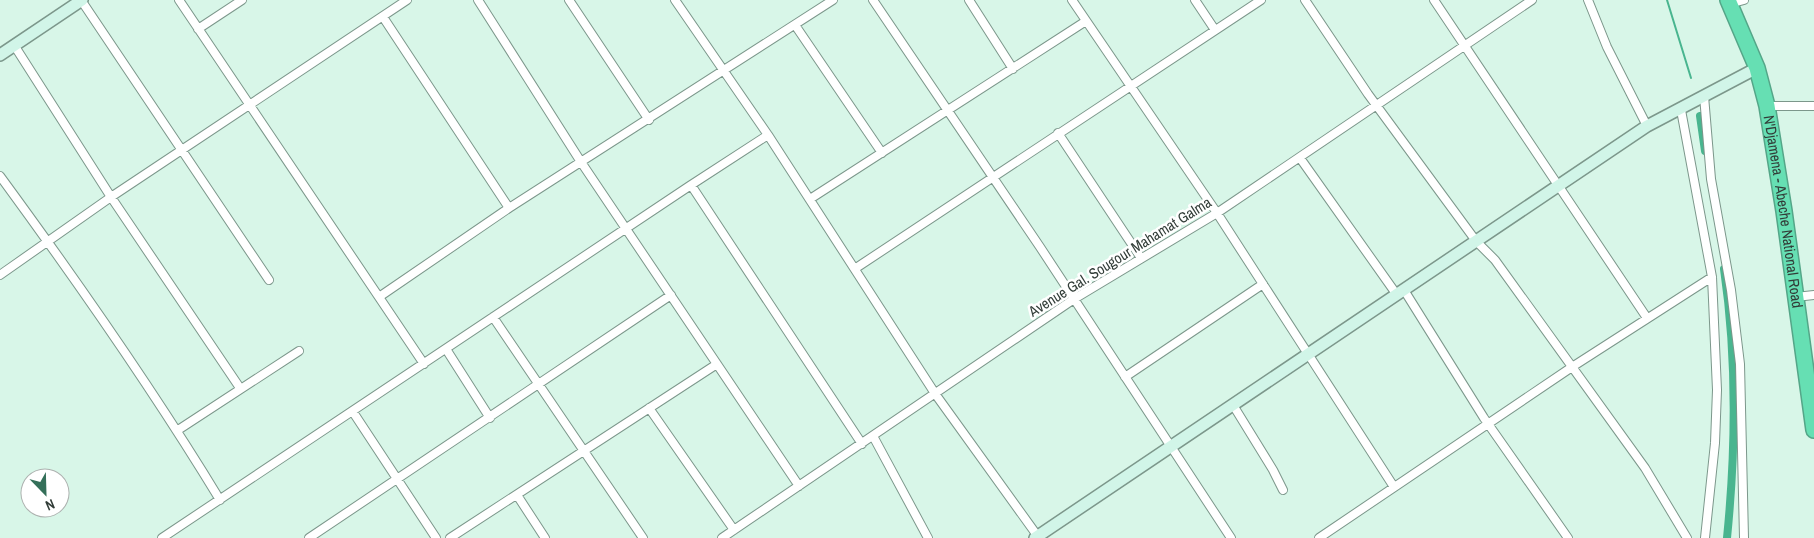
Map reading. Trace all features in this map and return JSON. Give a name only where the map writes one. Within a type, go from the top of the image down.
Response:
[{"type":"highway","name":"N'Djamena - Abeche National Road","points":[[1729,0],[1757,68],[1767,106],[1814,430]]},
{"type":"main road","points":[[0,55],[81,0]]},
{"type":"main road","points":[[1037,537],[1172,448],[1647,126],[1681,110],[1757,68]]},
{"type":"street","points":[[81,0],[269,280]]},
{"type":"street","points":[[179,0],[424,364]]},
{"type":"street","points":[[198,29],[242,0]]},
{"type":"street","points":[[0,275],[111,197],[407,0]]},
{"type":"street","points":[[478,0],[581,162],[799,486]]},
{"type":"street","points":[[569,0],[648,120]]},
{"type":"street","points":[[676,0],[810,198],[936,394],[1037,537]]},
{"type":"street","points":[[379,297],[509,208],[833,0]]},
{"type":"street","points":[[873,0],[1126,377],[1231,538]]},
{"type":"street","points":[[969,0],[1013,69]]},
{"type":"street","points":[[1072,0],[1217,213],[1394,487]]},
{"type":"street","points":[[1195,0],[1215,30]]},
{"type":"street","points":[[856,268],[1261,0]]},
{"type":"street","points":[[1306,0],[1376,104],[1476,242],[1495,260],[1645,468],[1687,538]]},
{"type":"street","points":[[1434,0],[1647,318]]},
{"type":"street","name":"Avenue Gal. Sougour Mahamat Galma","points":[[722,538],[1074,299],[1217,213],[1532,0]]},
{"type":"street","points":[[1588,0],[1607,47],[1647,126]]},
{"type":"street","points":[[1729,0],[1732,3],[1744,0]]},
{"type":"street","points":[[383,17],[509,208]]},
{"type":"street","points":[[810,198],[948,112],[1086,21]]},
{"type":"street","points":[[795,25],[882,153]]},
{"type":"street","points":[[14,46],[111,197],[240,388]]},
{"type":"street","points":[[1704,96],[1711,179],[1731,290],[1740,364],[1744,538]]},
{"type":"street","points":[[1767,106],[1814,106]]},
{"type":"street","points":[[1681,110],[1712,277],[1717,390],[1715,443],[1706,538]]},
{"type":"street","points":[[1058,133],[1141,258]]},
{"type":"street","points":[[162,538],[768,135]]},
{"type":"street","points":[[1300,158],[1400,292],[1488,424],[1568,538]]},
{"type":"street","points":[[0,176],[48,241],[178,430],[220,500]]},
{"type":"street","points":[[691,185],[862,444]]},
{"type":"street","points":[[1319,538],[1572,367],[1712,277]]},
{"type":"street","points":[[1126,377],[1263,284]]},
{"type":"street","points":[[309,538],[490,418],[670,295]]},
{"type":"street","points":[[1796,297],[1814,295]]},
{"type":"street","points":[[493,317],[643,538]]},
{"type":"street","points":[[446,349],[490,418]]},
{"type":"street","points":[[178,430],[299,351]]},
{"type":"street","points":[[450,538],[717,364]]},
{"type":"street","points":[[1233,405],[1283,490]]},
{"type":"street","points":[[649,408],[734,530]]},
{"type":"street","points":[[353,412],[436,538]]},
{"type":"street","points":[[874,436],[928,538]]},
{"type":"street","points":[[517,495],[545,538]]},
{"type":"waterway","points":[[1667,0],[1691,78]]},
{"type":"waterway","points":[[1700,116],[1705,151]]},
{"type":"waterway","points":[[1724,269],[1731,336],[1734,403],[1732,471],[1727,538]]}]
